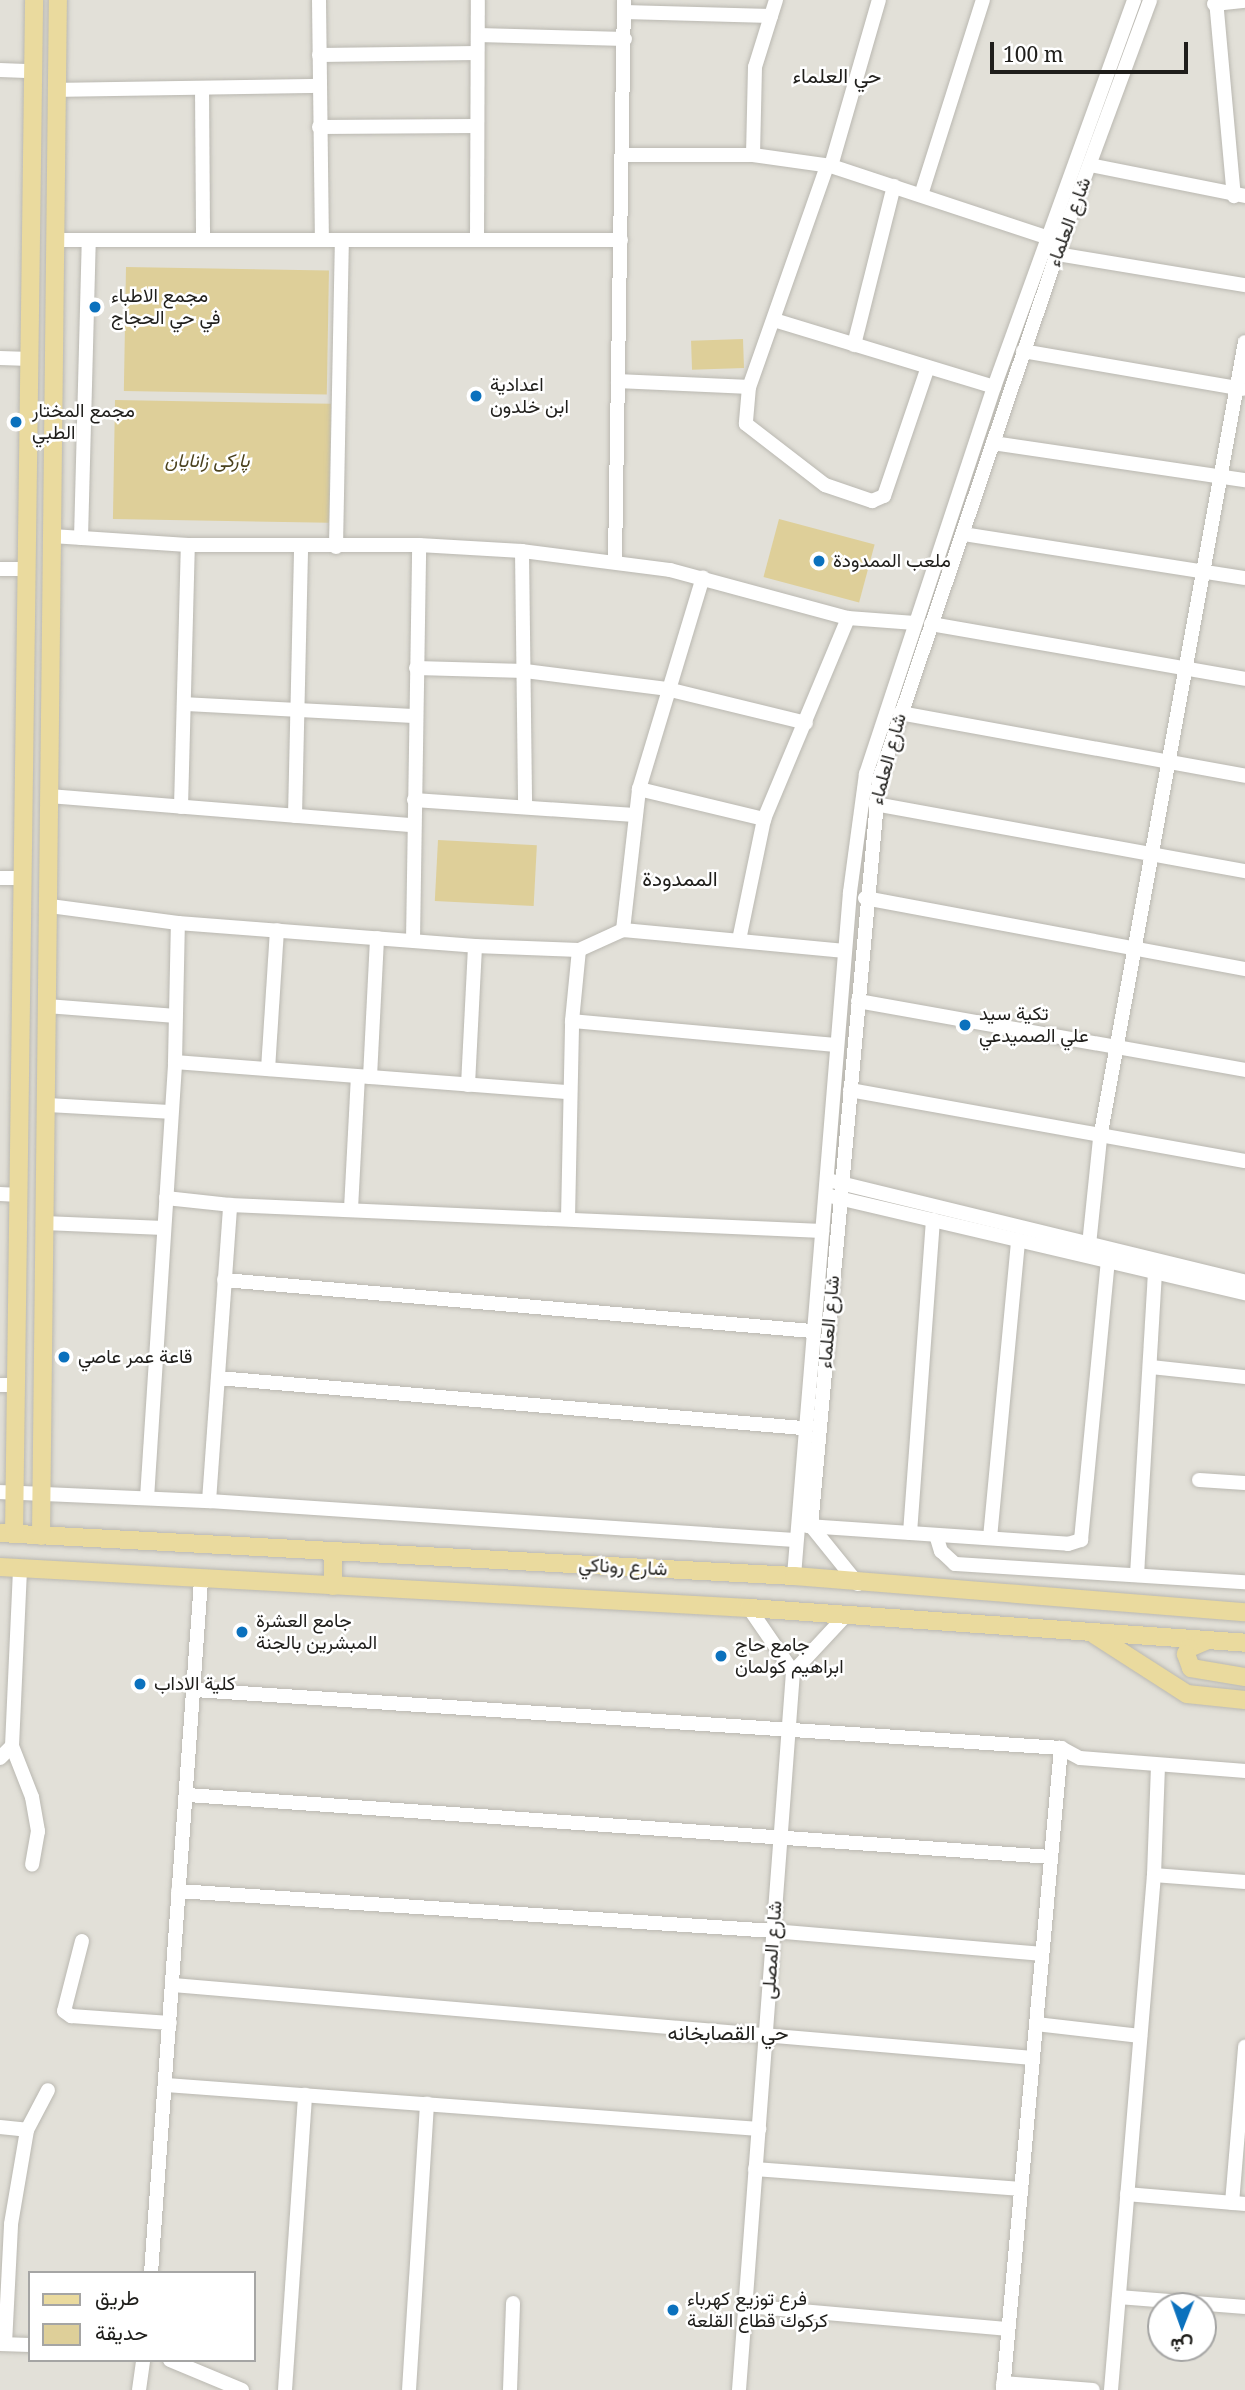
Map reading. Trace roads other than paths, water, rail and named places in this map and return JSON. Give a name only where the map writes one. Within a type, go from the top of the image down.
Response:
[{"type":"main road","points":[[7,1534],[8,1385],[19,1195],[34,0]]},
{"type":"main road","points":[[41,1536],[52,537],[59,240],[58,0]]},
{"type":"main road","points":[[29,416],[54,416]]},
{"type":"main road","name":"شارع روناكي","points":[[7,1534],[794,1576],[858,1584],[1245,1612]]},
{"type":"main road","points":[[333,1552],[333,1587]]},
{"type":"main road","name":"شارع روناكي","points":[[0,1567],[749,1608],[1245,1643]]},
{"type":"main road","points":[[1088,1632],[1187,1694],[1245,1700]]},
{"type":"main road","points":[[1208,1640],[1189,1648],[1186,1654],[1191,1668],[1245,1677]]},
{"type":"street","points":[[319,0],[322,240]]},
{"type":"street","points":[[477,240],[478,0]]},
{"type":"street","points":[[753,155],[755,67],[776,0]]},
{"type":"street","points":[[879,0],[829,166],[749,387],[746,424],[825,485],[872,501],[884,495],[928,367]]},
{"type":"street","points":[[921,195],[983,0]]},
{"type":"street","name":"شارع العلماء","points":[[794,1576],[801,1531],[832,1189],[837,1045],[845,951],[866,774],[994,387],[1133,0]]},
{"type":"street","name":"شارع العلماء","points":[[801,1531],[803,1428],[822,1231],[850,1090],[875,804],[900,713],[1023,351],[1150,0]]},
{"type":"street","points":[[1090,165],[1240,196],[1215,2],[1245,1]]},
{"type":"street","points":[[615,560],[625,155],[624,6],[771,16]]},
{"type":"street","points":[[478,35],[625,39]]},
{"type":"street","points":[[319,55],[477,53]]},
{"type":"street","points":[[0,70],[33,71]]},
{"type":"street","points":[[57,90],[319,86]]},
{"type":"street","points":[[202,88],[203,240]]},
{"type":"street","points":[[319,127],[477,126]]},
{"type":"street","points":[[625,155],[753,155],[829,166],[1046,237]]},
{"type":"street","points":[[854,345],[894,186]]},
{"type":"street","points":[[59,240],[621,240]]},
{"type":"street","points":[[81,538],[89,240]]},
{"type":"street","points":[[336,547],[342,240]]},
{"type":"street","points":[[1057,254],[1245,285]]},
{"type":"street","points":[[774,320],[994,387]]},
{"type":"street","points":[[1088,1245],[1100,1138],[1221,475],[1241,389],[1245,342]]},
{"type":"street","points":[[1023,351],[1241,389]]},
{"type":"street","points":[[0,358],[30,359]]},
{"type":"street","points":[[618,381],[749,387]]},
{"type":"street","points":[[993,443],[1245,480]]},
{"type":"street","points":[[963,534],[1245,578]]},
{"type":"street","points":[[52,537],[300,548],[419,545],[615,560],[703,577],[848,618],[915,623]]},
{"type":"street","points":[[181,807],[188,545]]},
{"type":"street","points":[[413,940],[419,545]]},
{"type":"street","points":[[295,816],[300,548]]},
{"type":"street","points":[[522,551],[525,806]]},
{"type":"street","points":[[0,569],[26,569]]},
{"type":"street","points":[[622,930],[639,789],[703,577]]},
{"type":"street","points":[[739,940],[764,819],[848,618]]},
{"type":"street","points":[[931,624],[1245,679]]},
{"type":"street","points":[[416,668],[524,671],[667,689],[806,723]]},
{"type":"street","points":[[184,704],[416,716]]},
{"type":"street","points":[[900,713],[1245,776]]},
{"type":"street","points":[[639,789],[764,819]]},
{"type":"street","points":[[49,796],[413,825]]},
{"type":"street","points":[[414,800],[634,815]]},
{"type":"street","points":[[875,804],[1245,871]]},
{"type":"street","points":[[0,878],[22,877]]},
{"type":"street","points":[[865,898],[1245,969]]},
{"type":"street","points":[[50,905],[178,923],[475,946],[579,950],[622,930],[845,951]]},
{"type":"street","points":[[147,1498],[175,1062],[178,923]]},
{"type":"street","points":[[268,1069],[276,930]]},
{"type":"street","points":[[351,1209],[377,938]]},
{"type":"street","points":[[468,1086],[475,946]]},
{"type":"street","points":[[568,1218],[569,1092],[579,950]]},
{"type":"street","points":[[858,1001],[1118,1044],[1245,1070]]},
{"type":"street","points":[[47,1006],[176,1016]]},
{"type":"street","points":[[572,1021],[837,1045]]},
{"type":"street","points":[[175,1062],[569,1092]]},
{"type":"street","points":[[850,1090],[1100,1138],[1245,1161]]},
{"type":"street","points":[[46,1105],[171,1112]]},
{"type":"street","points":[[832,1189],[933,1220],[1245,1293]]},
{"type":"street","points":[[832,1189],[1245,1282]]},
{"type":"street","points":[[0,1194],[19,1195]]},
{"type":"street","points":[[166,1198],[230,1205],[822,1231]]},
{"type":"street","points":[[209,1501],[230,1205]]},
{"type":"street","points":[[910,1533],[933,1220]]},
{"type":"street","points":[[44,1223],[164,1228]]},
{"type":"street","points":[[990,1538],[1018,1240]]},
{"type":"street","points":[[7,1492],[801,1531],[910,1533],[1068,1544],[1081,1540],[1108,1262]]},
{"type":"street","points":[[1137,1575],[1155,1272]]},
{"type":"street","points":[[225,1280],[812,1331]]},
{"type":"street","points":[[1151,1367],[1245,1377]]},
{"type":"street","points":[[218,1378],[803,1428]]},
{"type":"street","points":[[1199,1480],[1245,1483]]},
{"type":"street","points":[[801,1531],[858,1584]]},
{"type":"street","points":[[936,1535],[941,1551],[955,1564],[1245,1582]]},
{"type":"street","points":[[20,1567],[12,1746],[32,1797],[38,1831],[32,1864]]},
{"type":"street","points":[[151,2271],[178,1891],[188,1795],[201,1580]]},
{"type":"street","points":[[749,1608],[793,1672],[847,1614]]},
{"type":"street","name":"شارع المصلى","points":[[739,2390],[793,1672]]},
{"type":"street","points":[[195,1690],[789,1732],[1061,1748],[1080,1758],[1245,1771]]},
{"type":"street","points":[[0,1758],[12,1746]]},
{"type":"street","points":[[1061,1748],[1003,2387],[1093,2390]]},
{"type":"street","points":[[1111,2390],[1154,1875],[1158,1765]]},
{"type":"street","points":[[188,1795],[1051,1857]]},
{"type":"street","points":[[1154,1875],[1245,1882]]},
{"type":"street","points":[[178,1891],[774,1931],[1042,1954]]},
{"type":"street","points":[[82,1941],[64,2011],[71,2016],[170,2023]]},
{"type":"street","points":[[173,1985],[765,2038],[1033,2058]]},
{"type":"street","points":[[1036,2024],[1140,2036]]},
{"type":"street","points":[[1127,2194],[1238,2204],[1245,2048]]},
{"type":"street","points":[[166,2085],[759,2129]]},
{"type":"street","points":[[28,2345],[3,2344],[6,2224],[27,2130],[48,2090]]},
{"type":"street","points":[[285,2390],[305,2095]]},
{"type":"street","points":[[409,2390],[427,2104]]},
{"type":"street","points":[[0,2127],[27,2130]]},
{"type":"street","points":[[755,2169],[1021,2189]]},
{"type":"street","points":[[1118,2297],[1245,2307]]},
{"type":"street","points":[[510,2390],[513,2303]]},
{"type":"street","points":[[745,2306],[1008,2329]]},
{"type":"street","points":[[139,2390],[143,2362]]},
{"type":"street","points":[[175,2362],[243,2390]]},
{"type":"place","name":"مجمع الاطباء في حي الحجاج","points":[[95,307]]},
{"type":"place","name":"اعدادية ابن خلدون","points":[[476,396]]},
{"type":"place","name":"مجمع المختار الطبي","points":[[16,422]]},
{"type":"place","name":"ملعب الممدودة","points":[[819,561]]},
{"type":"place","name":"تكية سيد علي الصميدعي","points":[[965,1025]]},
{"type":"place","name":"قاعة عمر عاصي","points":[[64,1357]]},
{"type":"place","name":"جامع العشرة المبشرين بالجنة","points":[[242,1632]]},
{"type":"place","name":"جامع حاج ابراهيم كولمان","points":[[721,1656]]},
{"type":"place","name":"كلية الاداب","points":[[140,1684]]},
{"type":"place","name":"فرع توزيع كهرباء كركوك قطاع القلعة","points":[[673,2310]]},
{"type":"district","name":"حي العلماء","points":[[837,75]]},
{"type":"district","name":"الممدودة","points":[[680,878]]},
{"type":"district","name":"حي القصابخانه","points":[[728,2032]]},
{"type":"park label","name":"پارکی زانایان","points":[[207,461]]}]
